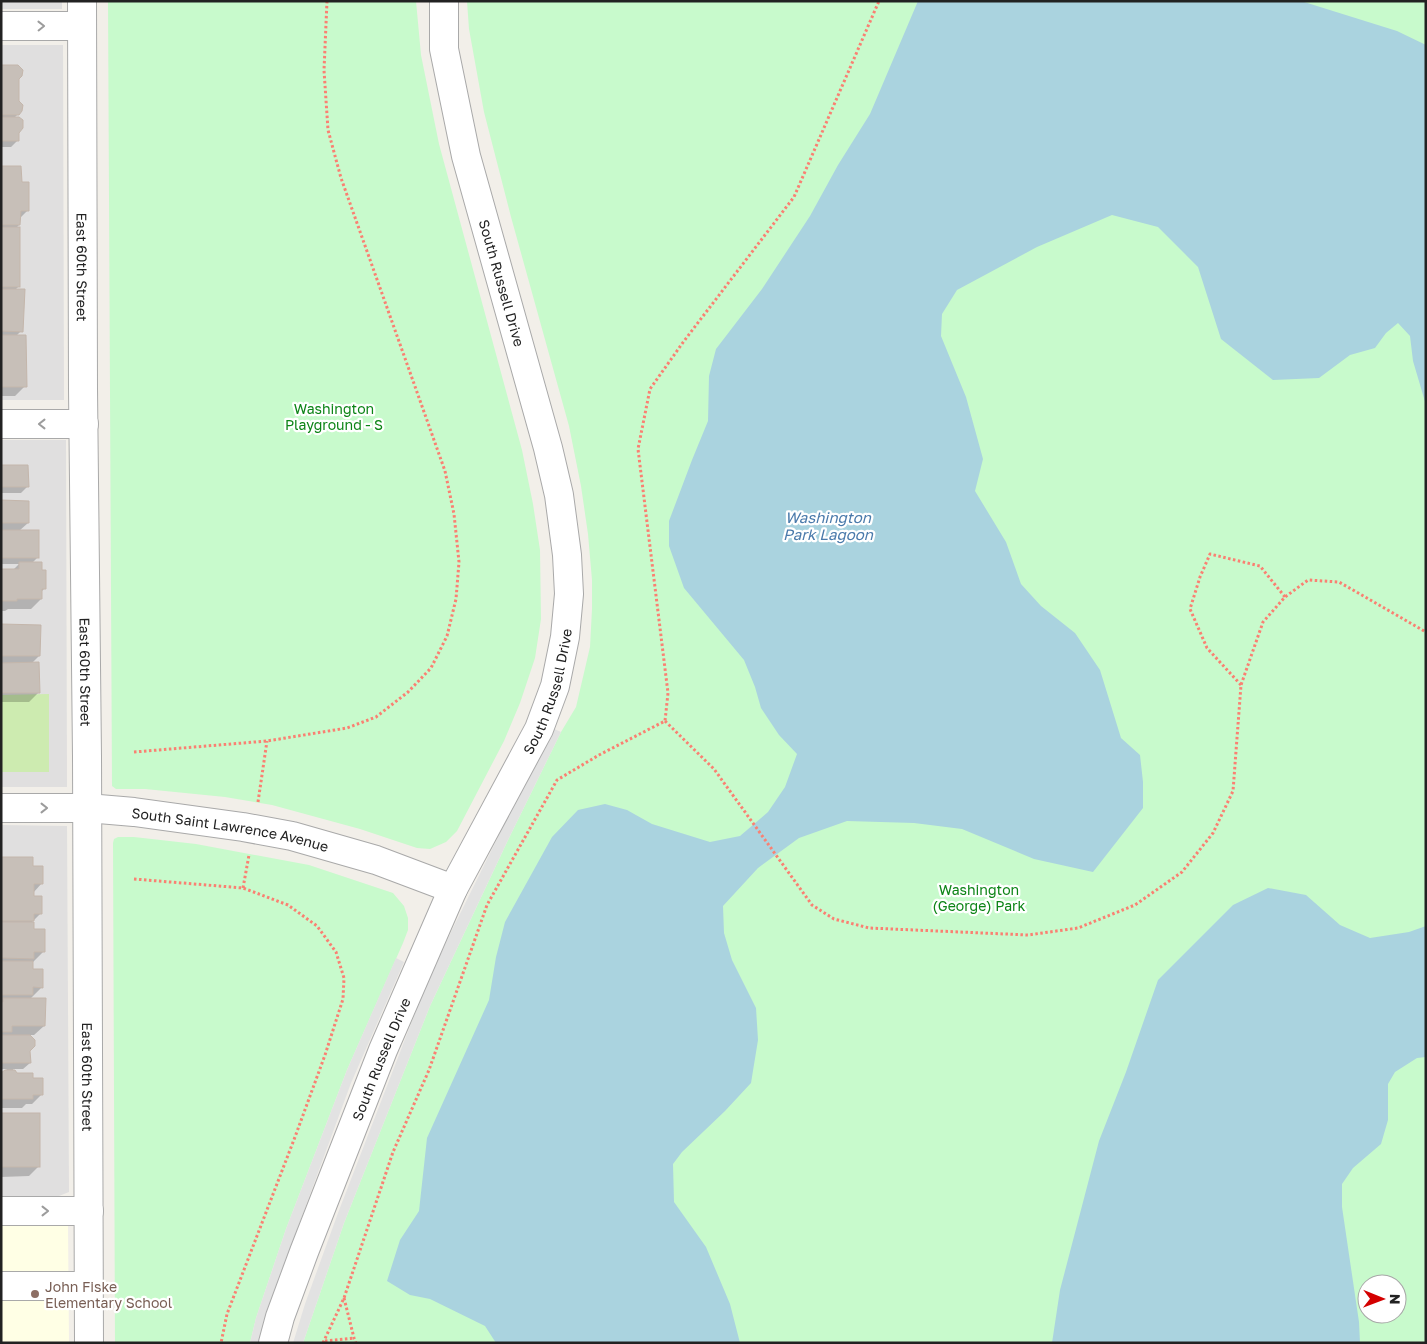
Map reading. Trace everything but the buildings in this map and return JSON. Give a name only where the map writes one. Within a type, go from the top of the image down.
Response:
[{"type":"street","name":"South Russell Drive","points":[[273,1343],[280,1316],[304,1252],[380,1059],[453,889],[539,729],[555,686],[565,637],[569,594],[567,555],[559,494],[548,448],[466,156],[444,49],[444,1]]},
{"type":"street","points":[[1,26],[81,14]]},
{"type":"street","name":"East 60th Street","points":[[81,14],[90,1211],[89,1343]]},
{"type":"street","points":[[1,424],[84,424]]},
{"type":"street","name":"South Saint Lawrence Avenue","points":[[1,808],[87,808],[134,812],[243,827],[292,836],[376,860],[453,889]]},
{"type":"street","points":[[1,1211],[90,1211]]},
{"type":"street","points":[[1,1286],[89,1286]]},
{"type":"path","points":[[134,752],[266,741],[347,728],[376,717],[408,692],[431,668],[446,636],[456,600],[458,562],[454,514],[445,471],[341,178],[328,130],[324,70],[327,1]]},
{"type":"path","points":[[879,1],[794,197],[684,341],[650,389],[638,449],[668,693],[666,721],[714,769],[812,905],[834,919],[868,928],[1028,935],[1078,928],[1135,905],[1182,872],[1213,833],[1233,791],[1241,685],[1263,622],[1285,597],[1308,580],[1339,582],[1426,632]]},
{"type":"path","points":[[1241,685],[1207,648],[1190,609],[1200,577],[1210,554],[1260,566],[1285,597]]},
{"type":"path","points":[[324,1342],[344,1298],[393,1152],[429,1070],[487,905],[557,780],[599,755],[666,721]]},
{"type":"path","points":[[258,803],[266,741]]},
{"type":"path","points":[[243,888],[249,853]]},
{"type":"path","points":[[134,879],[243,888],[288,904],[317,926],[336,952],[344,978],[343,999],[325,1054],[227,1314],[221,1343]]},
{"type":"path","points":[[344,1298],[356,1343]]},
{"type":"path","points":[[324,1342],[354,1338]]},
{"type":"shaded area","points":[[1,1],[62,1],[62,9],[1,9]]},
{"type":"shaded area","points":[[1,45],[63,45],[64,400],[1,400]]},
{"type":"shaded area","points":[[1,440],[66,440],[67,787],[1,787]]},
{"type":"shaded area","points":[[552,728],[561,732],[430,1006],[344,1223],[303,1343],[293,1343],[338,1213],[424,990]]},
{"type":"shaded area","points":[[1,825],[67,826],[69,1192],[49,1200],[1,1199]]},
{"type":"shaded area","points":[[396,958],[404,962],[351,1083],[298,1227],[260,1343],[250,1343],[256,1318],[286,1229],[347,1070]]},
{"type":"shaded area","name":"John Fiske Elementary School","points":[[68,1225],[69,1343],[1,1343],[1,1226]]},
{"type":"green space","name":"Washington Playground - S","points":[[108,1],[416,1],[421,55],[439,144],[522,450],[540,550],[541,619],[535,658],[520,703],[504,741],[457,831],[446,842],[430,849],[417,848],[360,829],[272,805],[225,797],[145,789],[116,789],[112,786]]},
{"type":"green space","name":"Washington (George) Park","points":[[467,1],[1426,1],[1426,1343],[303,1343],[344,1223],[430,1006],[508,840],[561,732],[576,707],[590,647],[592,580],[581,486],[569,426],[484,112],[469,29]]},
{"type":"green space","points":[[49,694],[49,772],[1,772],[1,695]]},
{"type":"green space","points":[[118,837],[196,844],[309,865],[393,893],[404,906],[408,918],[408,930],[403,943],[347,1070],[286,1229],[256,1318],[250,1343],[115,1343],[113,843],[114,839]]},
{"type":"water","name":"Washington Park Lagoon","points":[[918,1],[1301,1],[1397,31],[1426,45],[1426,405],[1413,361],[1410,336],[1398,323],[1386,333],[1375,348],[1350,355],[1319,378],[1273,380],[1221,339],[1198,267],[1158,227],[1112,215],[1037,247],[957,290],[942,314],[941,336],[966,397],[983,459],[975,491],[1006,542],[1021,584],[1041,606],[1075,633],[1100,670],[1121,738],[1140,755],[1143,808],[1093,872],[1034,859],[962,829],[914,823],[847,821],[799,838],[758,868],[723,906],[724,933],[732,960],[756,1008],[758,1040],[751,1083],[682,1152],[673,1164],[674,1202],[706,1247],[730,1304],[740,1343],[496,1343],[485,1326],[430,1299],[410,1295],[387,1281],[400,1240],[419,1211],[427,1138],[489,1000],[496,957],[505,922],[552,837],[578,810],[605,804],[627,810],[652,824],[710,842],[740,836],[768,812],[785,787],[797,754],[779,735],[761,708],[744,660],[684,588],[669,546],[669,521],[708,421],[709,376],[716,349],[762,289],[810,216],[838,165],[870,114]]},
{"type":"water","points":[[1268,888],[1306,895],[1340,925],[1370,938],[1409,932],[1426,926],[1426,1057],[1417,1058],[1395,1072],[1388,1084],[1388,1120],[1381,1144],[1353,1168],[1342,1184],[1342,1207],[1357,1308],[1357,1324],[1359,1324],[1360,1343],[1052,1343],[1060,1290],[1099,1141],[1126,1072],[1158,980],[1233,905]]},
{"type":"place","name":"John Fiske Elementary School","points":[[35,1294]]}]
